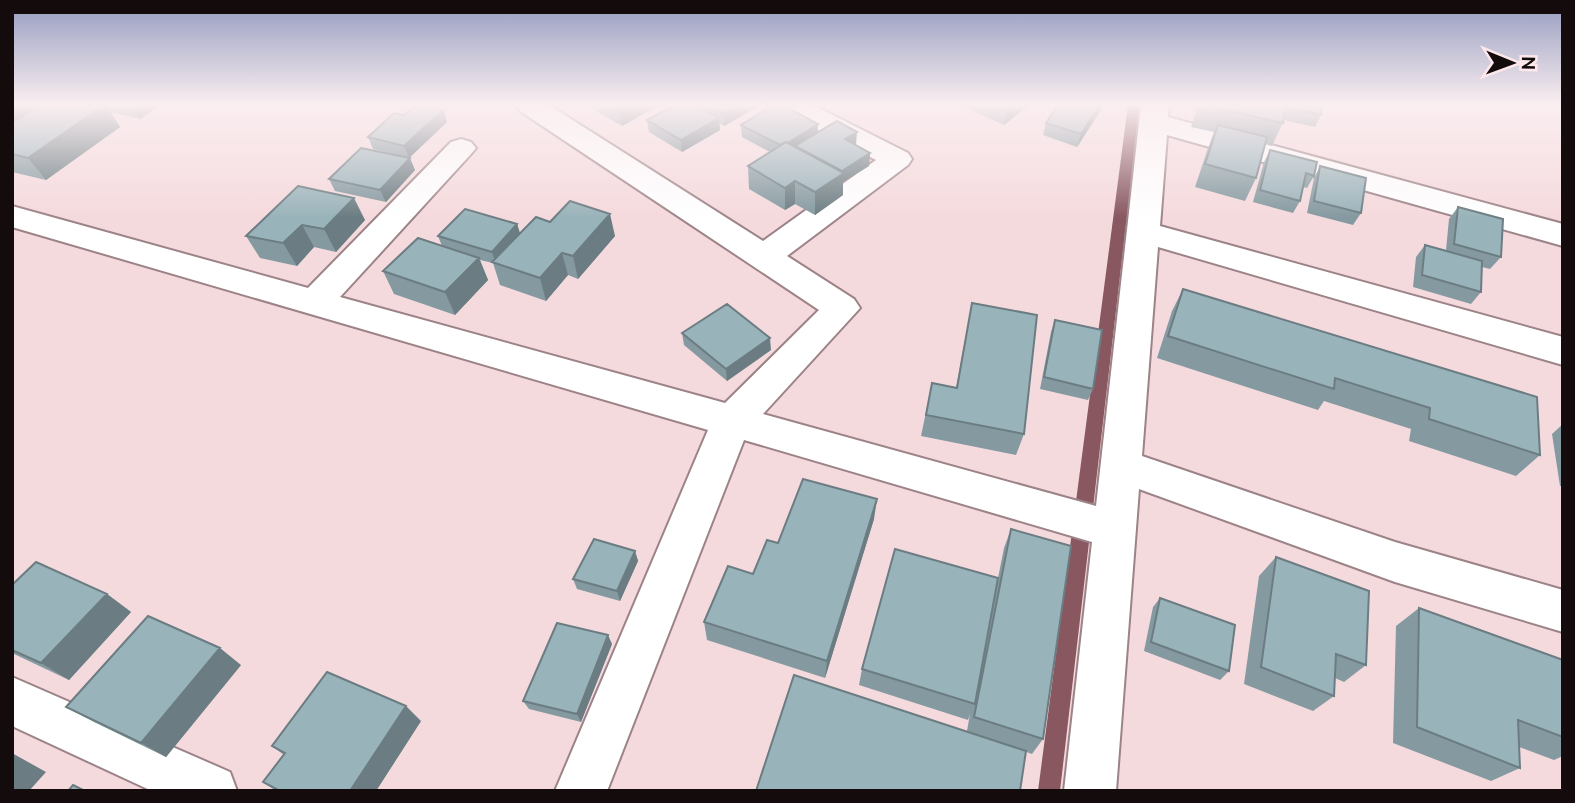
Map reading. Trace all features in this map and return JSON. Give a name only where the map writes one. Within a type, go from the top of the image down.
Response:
[{"type":"street","points":[[581,791],[731,422],[842,308],[587,142]]},
{"type":"street","points":[[763,257],[897,159],[865,142]]},
{"type":"street","points":[[1090,791],[1093,523],[1123,466],[1147,142]]},
{"type":"street","points":[[1257,142],[1563,235]]},
{"type":"street","points":[[314,303],[461,148]]},
{"type":"street","points":[[12,216],[1093,523]]},
{"type":"street","points":[[1142,232],[1563,351]]},
{"type":"street","points":[[1123,466],[1395,562],[1563,611]]},
{"type":"street","points":[[12,701],[211,791]]},
{"type":"building","points":[[12,142],[50,142],[28,158],[12,154]]},
{"type":"building","points":[[390,142],[408,142],[404,146]]},
{"type":"building","points":[[787,142],[844,173],[815,192],[795,181],[785,188],[748,166]]},
{"type":"building","points":[[801,142],[851,142],[870,153],[842,171],[795,146]]},
{"type":"building","points":[[1212,142],[1266,142],[1256,178],[1205,164]]},
{"type":"building","points":[[361,148],[410,158],[380,190],[329,179]]},
{"type":"building","points":[[1270,150],[1317,162],[1314,176],[1306,173],[1300,201],[1260,190]]},
{"type":"building","points":[[1320,166],[1366,178],[1361,213],[1314,201]]},
{"type":"building","points":[[298,186],[354,198],[324,229],[302,225],[283,243],[246,236]]},
{"type":"building","points":[[570,201],[610,214],[573,256],[562,253],[540,278],[492,262],[536,217],[550,222]]},
{"type":"building","points":[[1458,207],[1503,219],[1501,257],[1454,244]]},
{"type":"building","points":[[465,209],[517,224],[492,252],[438,236]]},
{"type":"building","points":[[418,238],[479,258],[445,292],[383,271]]},
{"type":"building","points":[[1425,245],[1482,261],[1481,292],[1422,275]]},
{"type":"building","points":[[1183,289],[1537,397],[1540,455],[1429,419],[1430,408],[1335,378],[1334,389],[1168,336]]},
{"type":"building","points":[[972,303],[1037,315],[1024,434],[926,415],[932,383],[957,388]]},
{"type":"building","points":[[727,304],[770,338],[726,369],[682,333]]},
{"type":"building","points":[[1055,320],[1102,330],[1093,389],[1044,377]]},
{"type":"building","points":[[803,479],[877,499],[827,661],[704,622],[728,566],[753,574],[767,540],[778,543]]},
{"type":"building","points":[[1011,529],[1071,546],[1043,739],[974,717]]},
{"type":"building","points":[[594,539],[635,551],[617,591],[573,579]]},
{"type":"building","points":[[895,549],[998,578],[975,704],[862,669]]},
{"type":"building","points":[[1276,557],[1369,591],[1366,665],[1336,654],[1334,696],[1261,667]]},
{"type":"building","points":[[36,562],[107,594],[41,663],[12,650],[12,585]]},
{"type":"building","points":[[1160,598],[1235,625],[1229,671],[1151,642]]},
{"type":"building","points":[[1419,608],[1563,660],[1563,737],[1518,720],[1520,768],[1417,727]]},
{"type":"building","points":[[148,616],[220,648],[141,743],[66,707]]},
{"type":"building","points":[[557,623],[608,635],[577,714],[523,701]]},
{"type":"building","points":[[327,672],[406,706],[350,791],[280,791],[263,782],[285,753],[272,746]]},
{"type":"building","points":[[794,675],[1026,751],[1020,791],[756,791]]},
{"type":"building","points":[[73,785],[85,791],[68,791]]},
{"type":"waterway","points":[[1049,791],[1129,142]]}]
